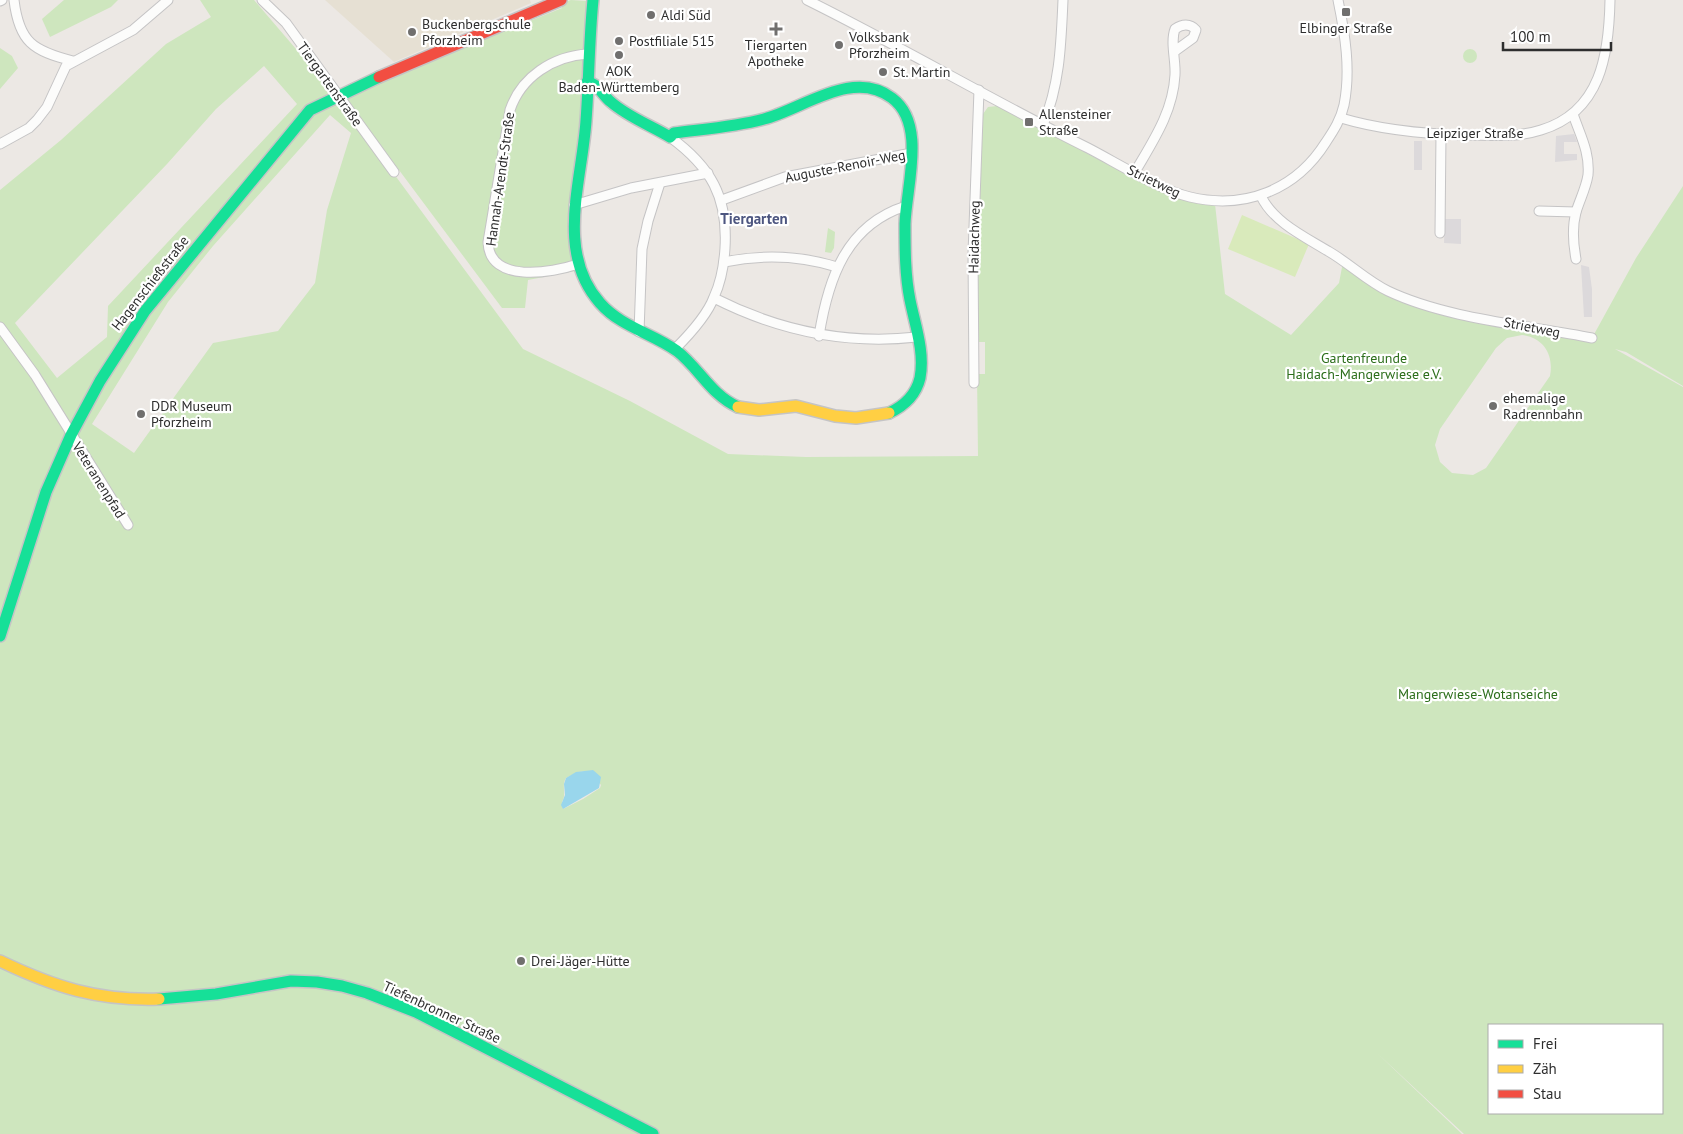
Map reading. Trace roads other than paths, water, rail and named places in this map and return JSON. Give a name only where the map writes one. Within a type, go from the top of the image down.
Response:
[{"type":"street","points":[[14,0],[21,32],[28,43],[48,54],[72,61]]},
{"type":"street","points":[[0,144],[29,128],[37,120],[47,107],[66,66],[72,61],[133,30],[168,0]]},
{"type":"street","name":"Tiergartenstraße","points":[[262,0],[286,23],[394,172]]},
{"type":"street","name":"Hagenschießstraße","points":[[0,636],[37,515],[71,435],[100,381],[145,311],[288,134],[310,110],[410,62],[561,0]]},
{"type":"street","points":[[593,0],[582,157],[573,222],[578,264],[598,300],[613,316],[675,349],[688,361],[710,389],[735,406],[758,411],[789,406],[804,407],[826,414],[866,417],[884,415],[897,409],[914,395],[919,385],[923,358],[917,337],[908,285],[906,206],[913,140],[910,126],[898,102],[875,90],[860,87],[842,90],[776,115],[738,124],[674,133],[670,137]]},
{"type":"street","name":"Strietweg","points":[[807,0],[1043,125],[1182,195],[1203,200],[1242,201],[1261,196],[1265,204],[1287,224],[1376,284],[1395,294],[1438,308],[1592,338]]},
{"type":"street","points":[[1043,125],[1050,108],[1060,68],[1063,0]]},
{"type":"street","points":[[1261,196],[1288,184],[1303,172],[1316,159],[1340,118],[1347,79],[1344,30],[1338,0]]},
{"type":"street","name":"Leipziger Straße","points":[[1340,118],[1399,131],[1441,134],[1507,136],[1542,130],[1573,114],[1590,93],[1603,66],[1608,38],[1610,0]]},
{"type":"street","points":[[1135,172],[1161,127],[1172,100],[1176,74],[1175,51]]},
{"type":"street","name":"Hannah-Arendt-Straße","points":[[578,264],[546,272],[509,270],[498,265],[492,258],[488,242],[510,110],[515,94],[536,72],[556,63],[588,54]]},
{"type":"street","points":[[587,82],[596,84],[609,101],[623,111],[670,137],[692,154],[708,173],[722,200],[726,228],[724,262],[714,298],[693,328],[675,349]]},
{"type":"street","name":"Haidachweg","points":[[974,383],[973,254],[979,90]]},
{"type":"street","points":[[1573,114],[1587,149],[1588,160],[1585,186],[1576,212],[1574,244],[1576,259]]},
{"type":"street","points":[[1440,232],[1441,134]]},
{"type":"street","name":"Auguste-Renoir-Weg","points":[[722,200],[785,177],[912,153]]},
{"type":"street","points":[[574,205],[631,188],[708,173]]},
{"type":"street","points":[[640,332],[642,249],[648,221],[660,183]]},
{"type":"street","points":[[819,336],[826,293],[837,267],[857,237],[876,219],[906,206]]},
{"type":"street","points":[[1539,211],[1576,212]]},
{"type":"street","points":[[724,262],[761,255],[819,262],[837,267]]},
{"type":"street","points":[[714,298],[764,321],[819,336],[858,340],[917,337]]},
{"type":"street","points":[[0,327],[35,375],[71,435]]},
{"type":"street","name":"Veteranenpfad","points":[[71,435],[128,525]]},
{"type":"street","name":"Tiefenbronner Straße","points":[[0,961],[42,981],[69,990],[135,999],[193,997],[288,981],[319,982],[343,987],[381,999],[417,1014],[602,1106],[653,1134]]},
{"type":"water","points":[[593,770],[601,777],[599,788],[563,809],[561,805],[565,795],[564,784],[566,778],[576,772]]},
{"type":"place","name":"Elbinger Straße","points":[[1346,12]]},
{"type":"place","name":"Aldi Süd","points":[[651,15]]},
{"type":"place","name":"Tiergarten Apotheke","points":[[776,29]]},
{"type":"place","name":"Buckenbergschule Pforzheim","points":[[412,32]]},
{"type":"place","name":"Postfiliale 515","points":[[619,41]]},
{"type":"place","name":"Volksbank Pforzheim","points":[[839,45]]},
{"type":"place","name":"AOK Baden-Württemberg","points":[[619,55]]},
{"type":"place","name":"St. Martin","points":[[883,72]]},
{"type":"place","name":"Allensteiner Straße","points":[[1029,122]]},
{"type":"place","name":"ehemalige Radrennbahn","points":[[1493,406]]},
{"type":"place","name":"DDR Museum Pforzheim","points":[[141,414]]},
{"type":"place","name":"Drei-Jäger-Hütte","points":[[521,961]]},
{"type":"district","name":"Tiergarten","points":[[754,218]]},
{"type":"park label","name":"Gartenfreunde Haidach-Mangerwiese e.V.","points":[[1364,366]]},
{"type":"park label","name":"Mangerwiese-Wotanseiche","points":[[1478,694]]}]
